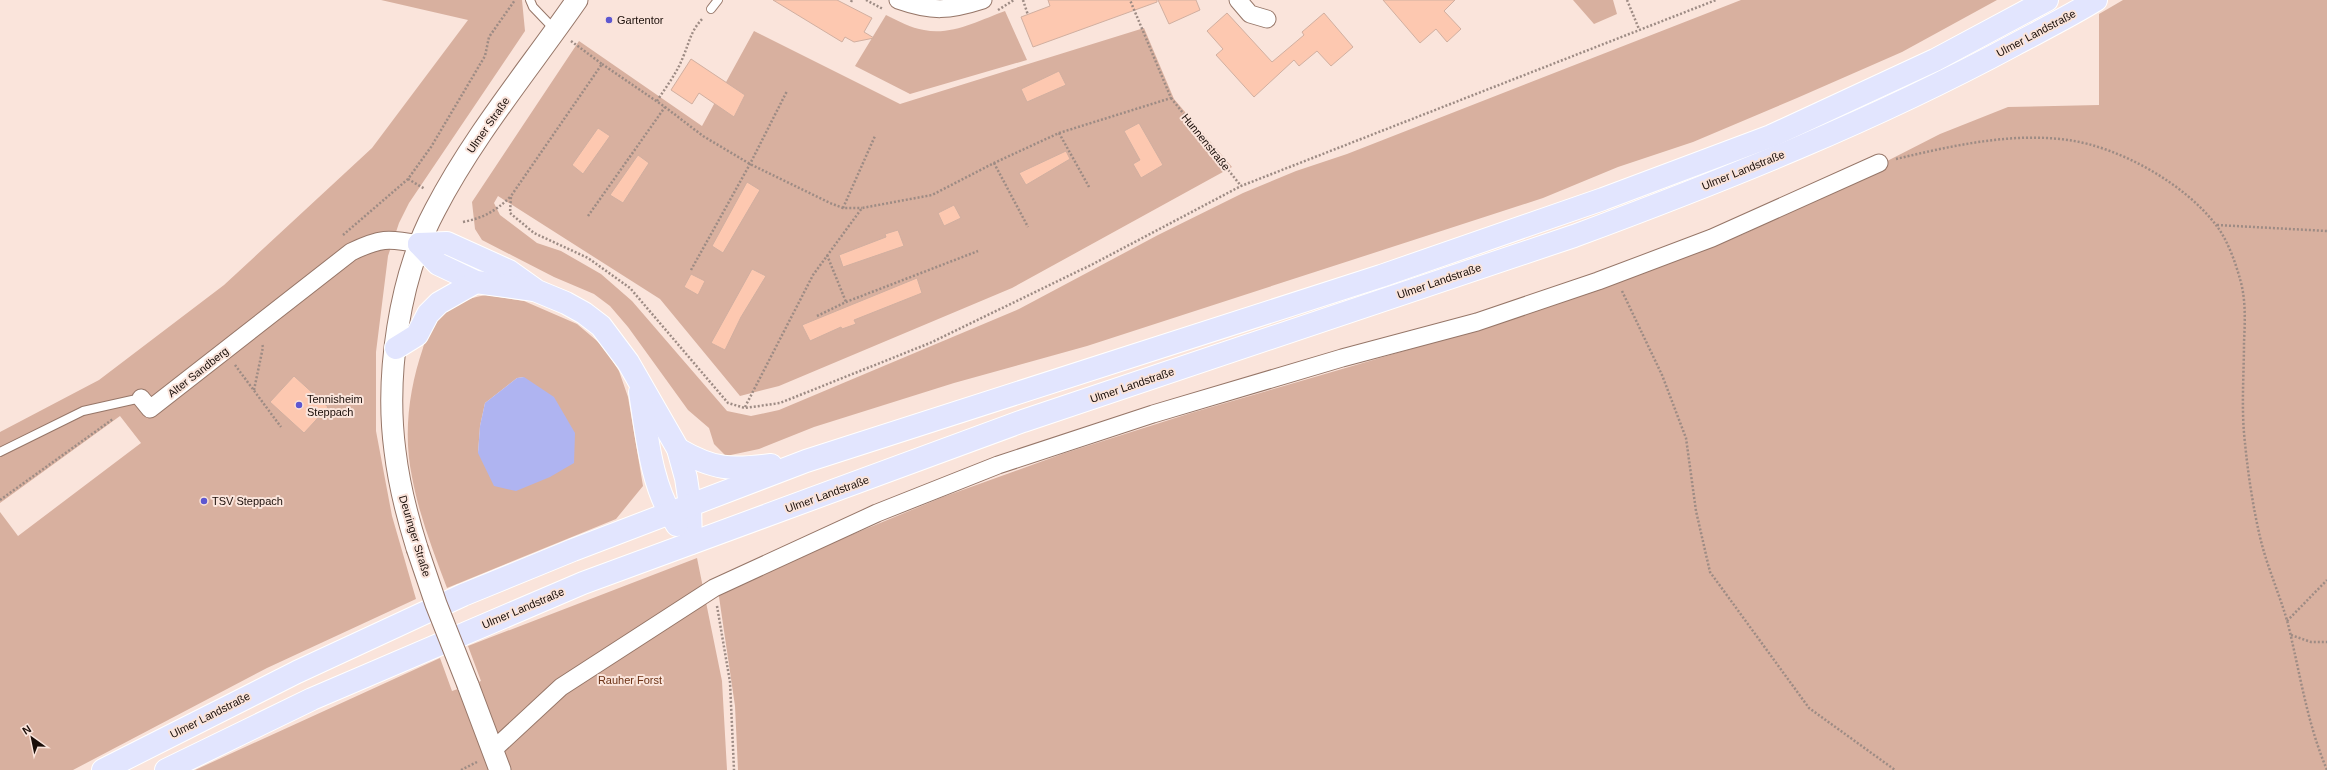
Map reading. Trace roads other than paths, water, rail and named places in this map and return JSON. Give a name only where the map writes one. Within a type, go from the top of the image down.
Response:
[{"type":"main road","name":"Ulmer Landstraße","points":[[103,770],[297,672],[463,595],[669,513],[806,461],[1380,276],[1603,198],[1771,136],[1935,60],[2047,0]]},
{"type":"main road","name":"Ulmer Landstraße","points":[[166,770],[312,699],[583,583],[1023,421],[1574,236],[1655,206],[1813,142],[1943,83],[2096,0]]},
{"type":"main road","points":[[411,242],[447,243],[508,271],[537,291],[566,303],[601,326],[615,342],[678,449],[686,478],[690,505],[691,543]]},
{"type":"main road","points":[[411,242],[438,264],[476,282],[537,291]]},
{"type":"main road","points":[[396,348],[417,336],[428,314],[439,303],[452,294],[476,282]]},
{"type":"main road","points":[[638,381],[655,477],[669,513],[691,543]]},
{"type":"main road","points":[[678,449],[695,459],[714,466],[737,470],[806,461]]},
{"type":"street","name":"Ulmer Straße","points":[[411,242],[441,198],[480,134],[577,0]]},
{"type":"street","points":[[898,0],[922,8],[950,10],[983,0]]},
{"type":"street","points":[[1238,0],[1250,14],[1267,19]]},
{"type":"street","points":[[486,755],[561,687],[714,588],[877,512],[998,465],[1153,414],[1342,358],[1477,322],[1614,275],[1712,238],[1879,163]]},
{"type":"street","name":"Alter Sandberg","points":[[141,398],[150,410],[351,252],[372,242],[393,239],[411,242]]},
{"type":"street","name":"Deuringer Straße","points":[[411,242],[392,386],[395,450],[406,513],[417,548],[436,604],[468,685],[486,755],[500,770]]},
{"type":"lane","points":[[530,0],[533,7],[556,30]]},
{"type":"lane","points":[[711,9],[718,0]]},
{"type":"lane","points":[[0,452],[83,411],[141,398]]},
{"type":"water","points":[[524,377],[554,397],[575,433],[574,463],[550,477],[516,491],[494,486],[478,453],[480,426],[485,403],[517,378]]},
{"type":"place","name":"Gartentor","points":[[609,20]]},
{"type":"place","name":"Tennisheim Steppach","points":[[299,405]]},
{"type":"place","name":"TSV Steppach","points":[[204,501]]},
{"type":"park label","name":"Rauher Forst","points":[[630,680]]}]
